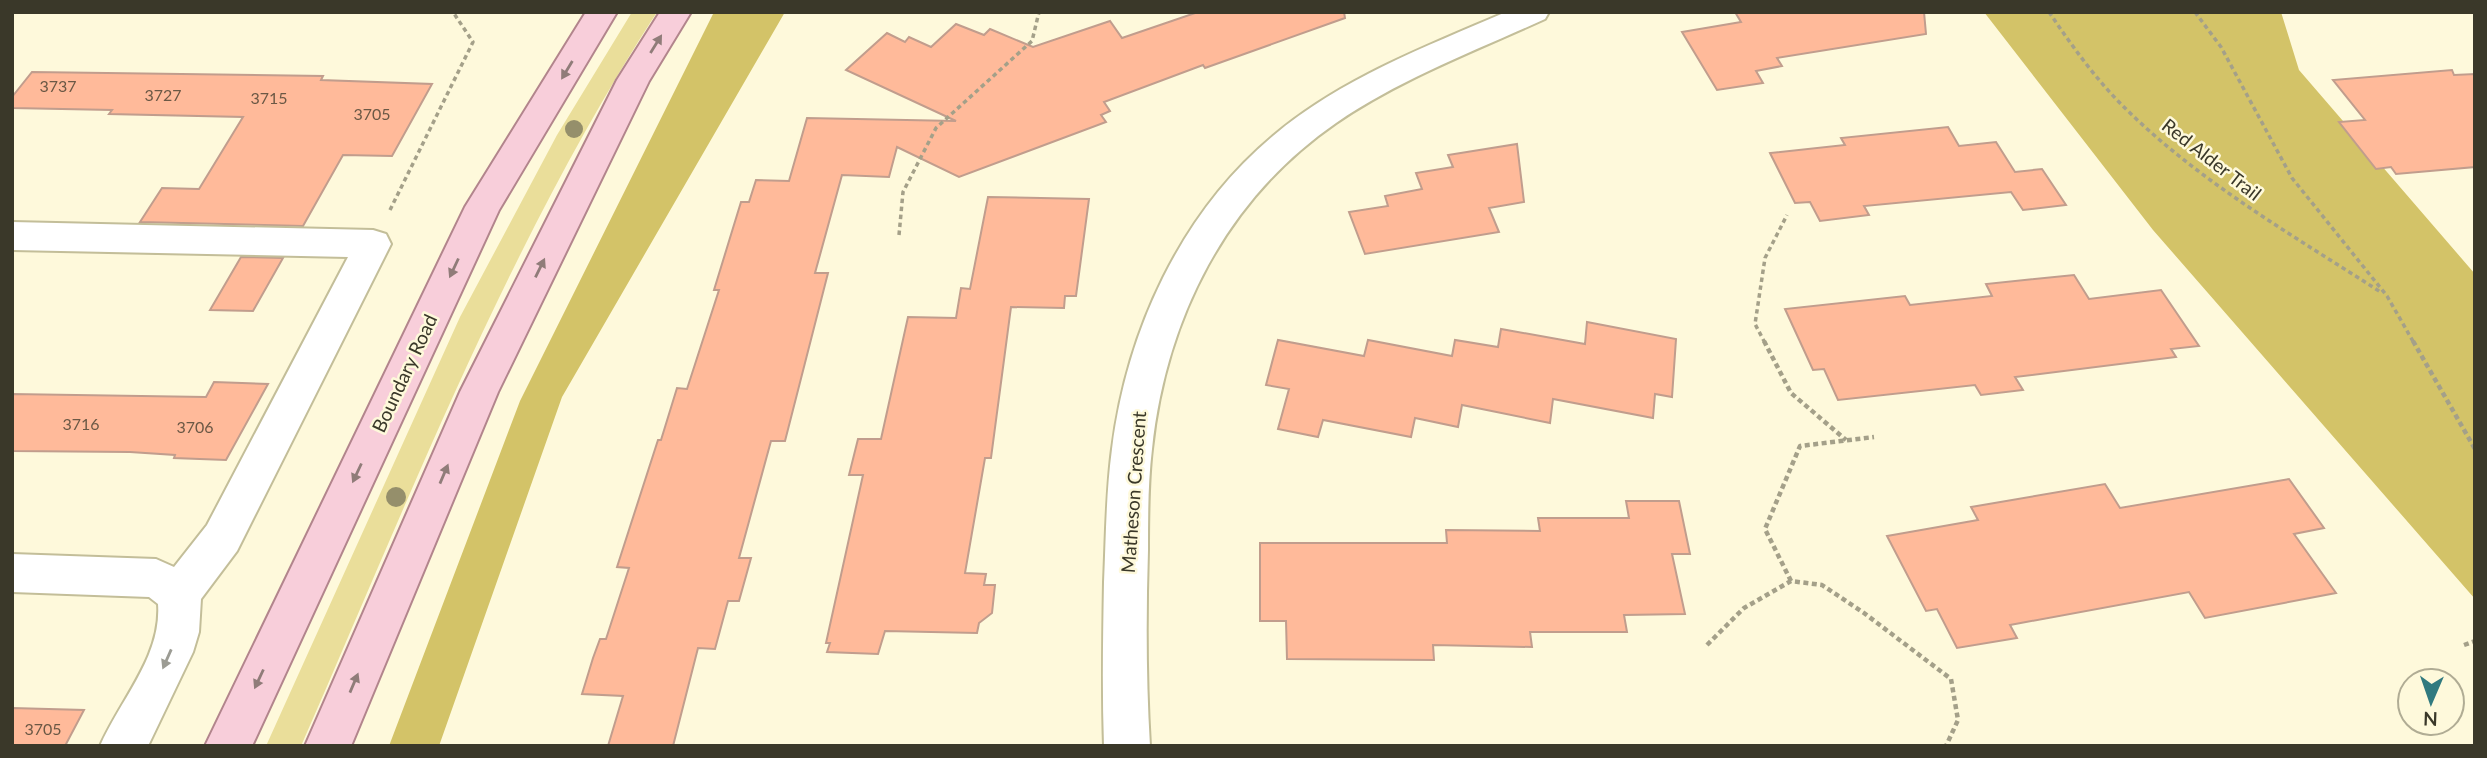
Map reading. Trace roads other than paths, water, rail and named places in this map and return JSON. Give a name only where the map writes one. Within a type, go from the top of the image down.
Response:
[{"type":"main road","name":"Boundary Road","points":[[228,746],[483,207],[603,12]]},
{"type":"main road","points":[[328,746],[480,392],[633,80],[676,12]]},
{"type":"street","name":"Matheson Crescent","points":[[1126,746],[1123,682],[1133,435],[1145,372],[1166,307],[1193,255],[1232,197],[1275,155],[1324,116],[1396,75],[1534,12]]},
{"type":"street","points":[[12,236],[373,244],[222,538],[179,594]]},
{"type":"street","points":[[12,573],[156,578],[179,594],[182,607],[180,625],[170,656],[123,746]]}]
